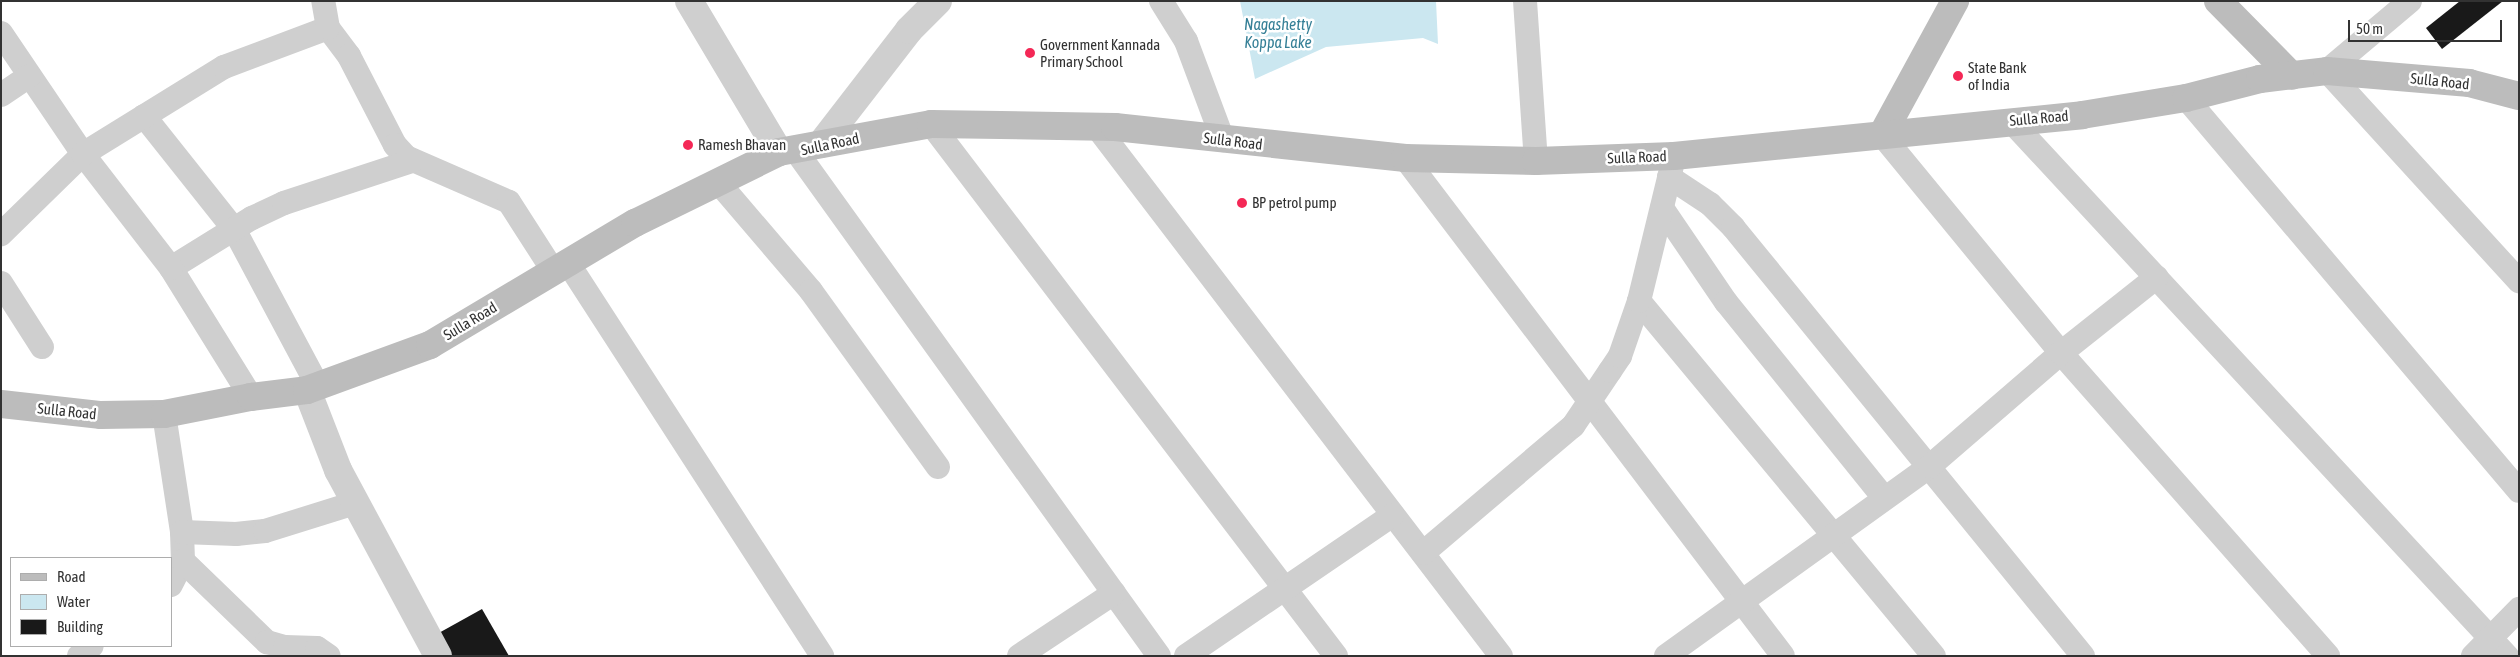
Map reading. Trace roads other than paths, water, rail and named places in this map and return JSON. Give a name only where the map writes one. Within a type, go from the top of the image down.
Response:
[{"type":"main road","points":[[1882,135],[1955,1]]},
{"type":"main road","points":[[2218,1],[2292,76]]},
{"type":"main road","name":"Sulla Road","points":[[1,404],[101,415],[164,414],[251,396],[312,388],[430,344],[635,223],[718,182],[799,149],[931,124],[1096,126],[1405,158],[1672,166],[1882,135],[2082,115],[2186,98],[2260,79],[2327,71],[2469,83],[2519,96]]},
{"type":"street","points":[[323,1],[328,28],[349,56],[395,145],[412,161],[509,202],[561,267],[822,656]]},
{"type":"street","points":[[689,1],[799,149],[1159,656]]},
{"type":"street","points":[[799,149],[938,1]]},
{"type":"street","points":[[1161,1],[1186,40],[1222,140]]},
{"type":"street","points":[[1525,1],[1536,161]]},
{"type":"street","points":[[2410,1],[2327,71],[2519,281]]},
{"type":"street","points":[[1,234],[83,154],[224,67],[328,28]]},
{"type":"street","points":[[1,33],[83,154],[171,268],[251,396]]},
{"type":"street","points":[[1,95],[29,76]]},
{"type":"street","points":[[2186,98],[2519,491]]},
{"type":"street","points":[[144,116],[234,229],[312,388],[338,470],[438,656]]},
{"type":"street","points":[[2011,121],[2499,647]]},
{"type":"street","points":[[931,124],[1336,656]]},
{"type":"street","points":[[1096,126],[1501,656]]},
{"type":"street","points":[[1882,135],[2061,353],[2328,656]]},
{"type":"street","points":[[1405,158],[1783,656]]},
{"type":"street","points":[[171,268],[234,229],[284,203],[412,161]]},
{"type":"street","points":[[1423,553],[1573,426],[1620,356],[1639,301],[1672,166]]},
{"type":"street","points":[[1672,166],[1733,227],[1930,466],[2083,656]]},
{"type":"street","points":[[718,182],[812,291],[938,467]]},
{"type":"street","points":[[1662,208],[1726,302],[1884,498]]},
{"type":"street","points":[[1666,656],[1930,466],[2061,353],[2157,277]]},
{"type":"street","points":[[1,282],[42,347]]},
{"type":"street","points":[[1639,301],[1934,656]]},
{"type":"street","points":[[164,414],[182,532],[183,561],[172,583]]},
{"type":"street","points":[[182,532],[236,534],[265,531],[355,503]]},
{"type":"street","points":[[1186,656],[1394,515]]},
{"type":"street","points":[[183,561],[268,642],[285,647],[317,648],[329,656]]},
{"type":"street","points":[[1019,656],[1114,593]]},
{"type":"street","points":[[2473,656],[2499,647],[2519,609]]},
{"type":"street","points":[[79,656],[91,647]]},
{"type":"water","name":"Nagashetty Koppa Lake","points":[[1240,1],[1436,1],[1438,44],[1423,38],[1326,47],[1255,79]]},
{"type":"place","name":"Government Kannada Primary School","points":[[1030,53]]},
{"type":"place","name":"State Bank of India","points":[[1958,76]]},
{"type":"place","name":"Ramesh Bhavan","points":[[688,145]]},
{"type":"place","name":"BP petrol pump","points":[[1242,203]]}]
